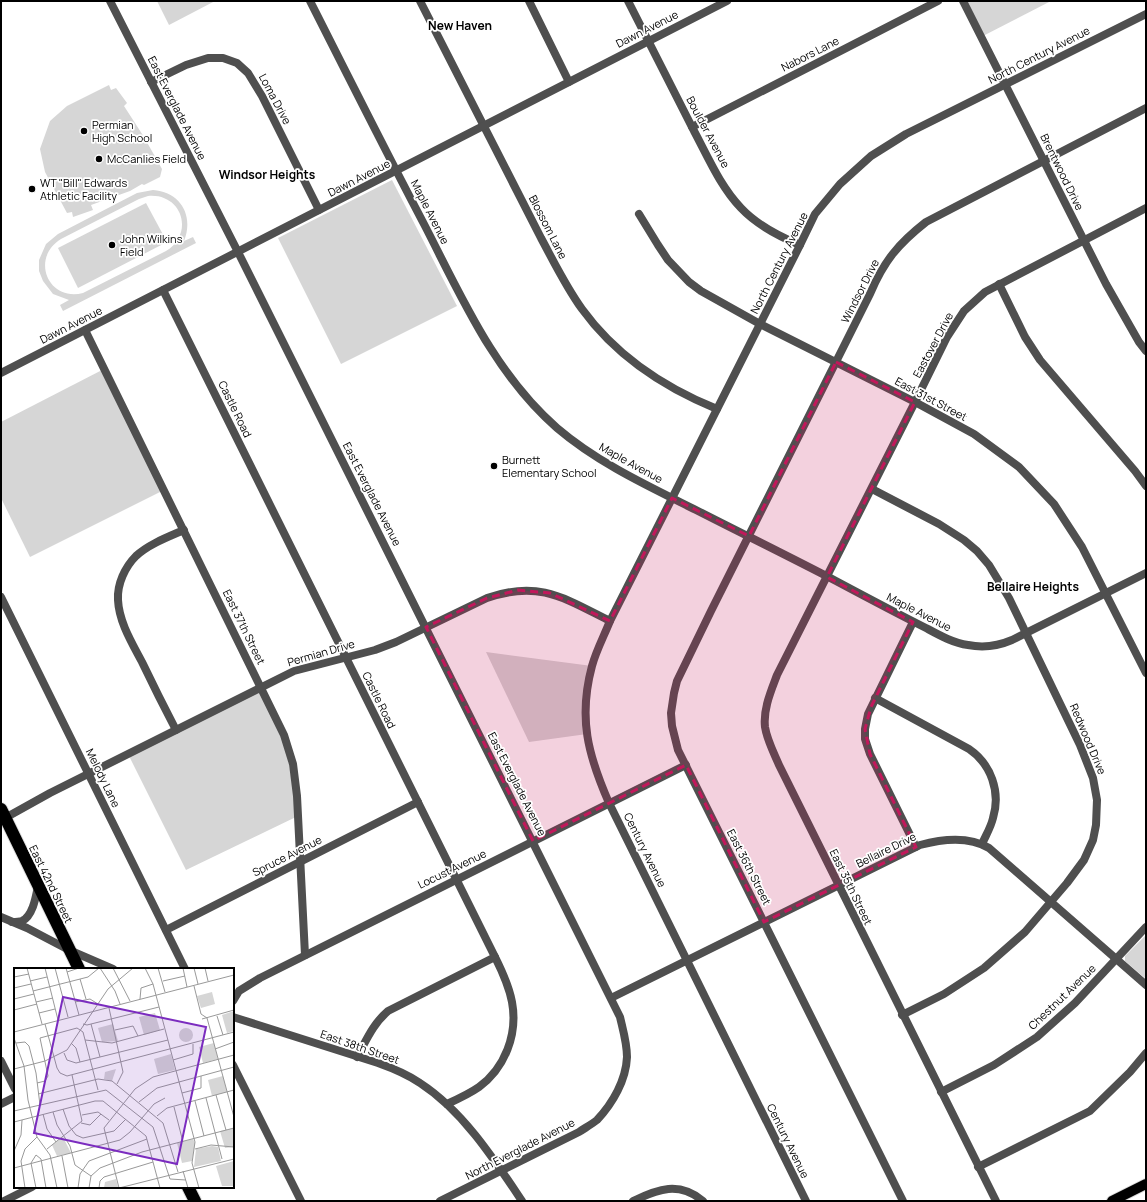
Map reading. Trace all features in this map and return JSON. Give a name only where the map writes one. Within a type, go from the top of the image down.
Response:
[{"type":"highway","name":"East 42nd Street","points":[[3,814],[78,968]]},
{"type":"highway","points":[[188,1188],[194,1201]]},
{"type":"main road","points":[[1112,1201],[1146,1184]]},
{"type":"street","name":"East Everglade Avenue","points":[[110,1],[238,252],[611,998]]},
{"type":"street","name":"Maple Avenue","points":[[310,1],[472,317],[513,382],[544,415],[576,443],[617,469],[672,498],[749,536],[913,622],[950,640],[966,645],[985,647],[1000,644],[1026,634],[1146,573]]},
{"type":"street","name":"Blossom Lane","points":[[420,1],[561,276],[594,325],[621,353],[651,376],[716,410]]},
{"type":"street","points":[[529,1],[569,82]]},
{"type":"street","name":"Boulder Avenue","points":[[628,1],[725,188],[742,209],[752,218],[776,234],[800,245]]},
{"type":"street","name":"Dawn Avenue","points":[[1,373],[727,1]]},
{"type":"street","name":"Nabors Lane","points":[[692,126],[938,1]]},
{"type":"street","name":"Brentwood Drive","points":[[963,1],[1083,240],[1114,299],[1139,342],[1146,351]]},
{"type":"street","name":"North Century Avenue","points":[[672,498],[816,214],[840,184],[871,156],[906,134],[1146,14]]},
{"type":"street","name":"Loma Drive","points":[[151,82],[186,65],[208,58],[223,58],[237,63],[248,73],[262,96],[319,210]]},
{"type":"street","name":"Windsor Drive","points":[[749,536],[879,274],[892,254],[908,237],[926,222],[1146,108]]},
{"type":"street","name":"Eastover Drive","points":[[828,577],[941,348],[955,322],[973,300],[999,284],[1146,208]]},
{"type":"street","name":"East 31st Street","points":[[639,214],[668,260],[689,282],[709,296],[760,324],[915,402],[978,436],[1019,466],[1054,504],[1082,547],[1146,673]]},
{"type":"street","points":[[999,284],[1025,336],[1040,360],[1135,471],[1146,486]]},
{"type":"street","name":"Castle Road","points":[[163,290],[457,879],[507,983],[512,1002],[513,1022],[509,1045],[502,1061],[489,1079],[473,1091],[447,1104]]},
{"type":"street","name":"East 37th Street","points":[[85,330],[262,687],[284,735],[293,764],[297,796],[305,954]]},
{"type":"street","name":"Redwood Drive","points":[[872,489],[939,524],[964,540],[977,551],[988,565],[1001,585],[1061,704],[1090,767],[1097,800],[1096,825],[1088,851],[1077,872],[1024,932],[984,968],[944,994],[902,1015]]},
{"type":"street","name":"Century Avenue","points":[[672,498],[610,621],[592,666],[585,708],[586,730],[590,753],[594,768],[609,803],[806,1201]]},
{"type":"street","points":[[176,730],[125,628],[119,608],[118,594],[122,578],[129,564],[136,556],[154,544],[184,530]]},
{"type":"street","name":"East 36th Street","points":[[749,536],[684,666],[674,693],[671,713],[672,726],[678,750],[903,1201]]},
{"type":"street","name":"East 35th Street","points":[[828,577],[777,675],[768,702],[765,726],[770,745],[902,1015],[996,1201]]},
{"type":"street","name":"Permian Drive","points":[[3,814],[89,774],[294,671],[375,650],[396,642],[502,592],[534,590],[550,593],[610,621]]},
{"type":"street","name":"Melody Lane","points":[[1,597],[185,968]]},
{"type":"street","points":[[913,622],[875,698],[868,714],[865,729],[867,745],[916,847]]},
{"type":"street","points":[[875,698],[969,749],[981,758],[992,779],[996,800],[994,817],[982,844]]},
{"type":"street","name":"Locust Avenue","points":[[234,1000],[246,986],[305,954],[686,765]]},
{"type":"street","name":"Spruce Avenue","points":[[166,930],[418,802]]},
{"type":"street","name":"Bellaire Drive","points":[[611,998],[916,847],[933,841],[948,839],[964,840],[982,844],[999,855],[1146,985]]},
{"type":"street","points":[[12,922],[22,921],[28,916],[32,908],[38,886]]},
{"type":"street","points":[[1,917],[110,968]]},
{"type":"street","name":"Chestnut Avenue","points":[[941,1092],[994,1065],[1037,1038],[1075,1003],[1146,927]]},
{"type":"street","points":[[357,1057],[372,1028],[388,1011],[495,956]]},
{"type":"street","name":"North Everglade Avenue","points":[[440,1201],[501,1170],[541,1152],[579,1132],[597,1120],[616,1096],[627,1057],[620,1017],[611,998]]},
{"type":"street","name":"East 38th Street","points":[[234,1017],[394,1069],[420,1082],[458,1115],[501,1170],[522,1201]]},
{"type":"street","points":[[978,1167],[1090,1111],[1130,1072],[1146,1053]]},
{"type":"street","points":[[1,1061],[14,1087]]},
{"type":"street","points":[[234,1067],[301,1201]]},
{"type":"street","points":[[1,1104],[14,1098]]},
{"type":"street","points":[[4,1201],[30,1188]]},
{"type":"street","points":[[633,1201],[651,1192],[668,1189],[685,1191],[693,1194],[703,1201]]},
{"type":"highlighted area","points":[[836,362],[915,402],[827,577],[913,622],[871,707],[865,729],[870,754],[916,847],[764,922],[686,765],[533,841],[426,627],[487,598],[518,590],[550,593],[610,621],[672,498],[749,536]]},
{"type":"shaded area","points":[[157,1],[215,1],[169,25]]},
{"type":"shaded area","points":[[965,1],[1051,1],[981,37]]},
{"type":"shaded area","name":"McCanlies Field","points":[[109,85],[111,90],[116,88],[127,103],[124,106],[162,169],[160,177],[144,185],[142,184],[130,191],[91,205],[93,210],[73,217],[72,212],[67,213],[45,172],[40,149],[50,121],[67,106]]},
{"type":"shaded area","points":[[392,180],[457,306],[341,364],[278,238]]},
{"type":"shaded area","points":[[153,190],[171,195],[178,200],[186,214],[187,232],[184,241],[193,237],[196,243],[63,311],[60,305],[69,300],[53,294],[43,281],[39,271],[39,260],[46,244],[58,234],[137,193]],"holes":[[[148,196],[160,197],[169,201],[176,207],[181,216],[182,225],[180,234],[175,243],[166,251],[83,293],[71,294],[60,291],[52,285],[47,276],[45,267],[46,257],[52,247],[61,239],[139,199]]]},
{"type":"shaded area","name":"John Wilkins Field","points":[[146,203],[167,242],[78,288],[58,248]]},
{"type":"shaded area","points":[[104,369],[164,490],[30,557],[1,498],[1,422]]},
{"type":"shaded area","points":[[486,652],[592,666],[587,734],[529,742]]},
{"type":"shaded area","points":[[262,687],[284,735],[298,816],[186,870],[128,754]]},
{"type":"shaded area","points":[[1146,935],[1146,979],[1125,961],[1125,956]]},
{"type":"place","name":"Permian High School","points":[[84,131]]},
{"type":"place","name":"McCanlies Field","points":[[99,159]]},
{"type":"place","name":"WT \"Bill\" Edwards Athletic Facility","points":[[32,189]]},
{"type":"place","name":"John Wilkins Field","points":[[112,245]]},
{"type":"place","name":"Burnett Elementary School","points":[[494,466]]},
{"type":"district","name":"New Haven","points":[[460,26]]},
{"type":"district","name":"Windsor Heights","points":[[267,175]]},
{"type":"district","name":"Bellaire Heights","points":[[1033,587]]}]
